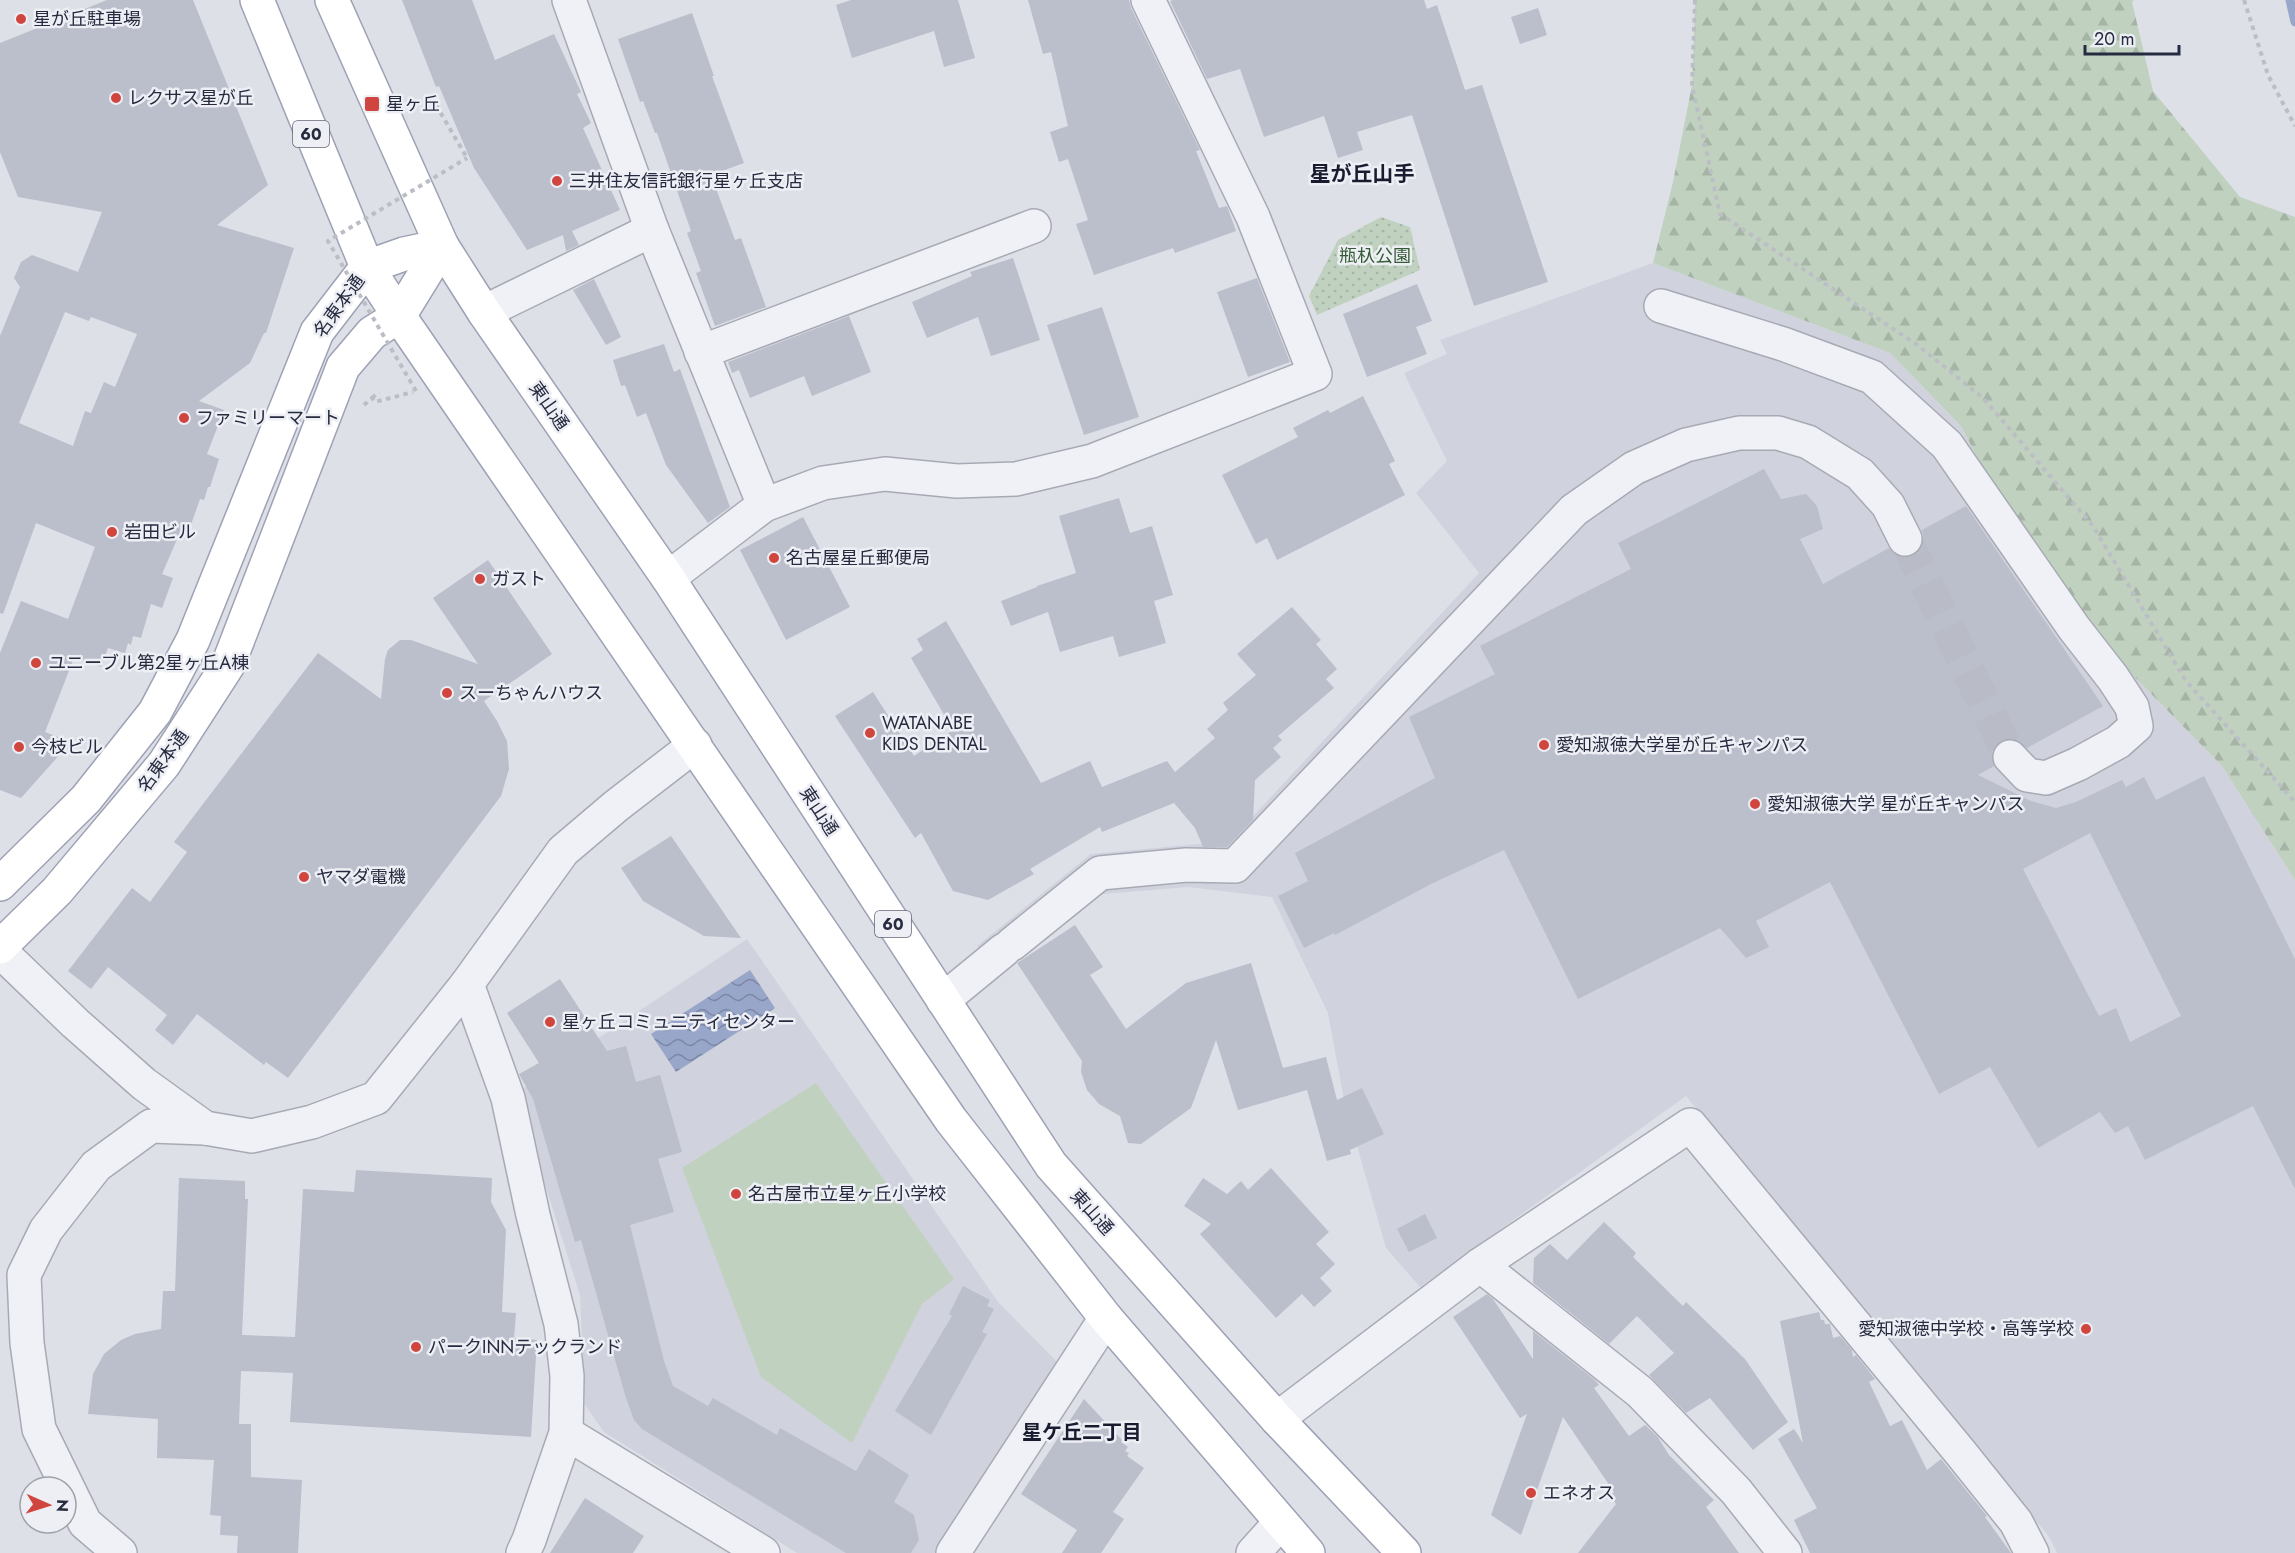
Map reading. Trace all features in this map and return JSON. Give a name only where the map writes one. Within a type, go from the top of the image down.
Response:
[{"type":"main road","name":"60","points":[[257,0],[367,267],[399,316],[951,1120],[1106,1318],[1308,1553]]},
{"type":"main road","name":"東山通","points":[[332,0],[442,246],[484,312],[668,578],[1051,1165],[1277,1419],[1404,1553]]},
{"type":"main road","name":"名東本通","points":[[0,884],[86,799],[155,712],[193,640],[316,332],[367,267],[404,254],[442,246]]},
{"type":"main road","name":"名東本通","points":[[0,949],[57,891],[164,764],[228,665],[343,367],[372,333],[399,316],[442,246]]},
{"type":"street","points":[[569,0],[652,230],[764,505]]},
{"type":"street","points":[[668,578],[764,505],[823,483],[885,474],[964,481],[1016,478],[1092,460],[1315,374],[1253,217],[1148,0]]},
{"type":"street","points":[[701,352],[1034,226]]},
{"type":"street","points":[[484,312],[652,230]]},
{"type":"street","points":[[1661,306],[1783,344],[1872,378],[1947,445],[2074,628],[2113,678],[2132,707],[2136,726],[2118,742],[2046,778],[2027,775],[2010,757]]},
{"type":"street","points":[[943,1000],[1100,873],[1186,865],[1235,866],[1574,510],[1634,468],[1686,445],[1739,433],[1778,433],[1808,442],[1860,474],[1888,505],[1905,539]]},
{"type":"street","points":[[120,1553],[85,1523],[39,1429],[27,1343],[24,1275],[46,1230],[96,1166],[151,1126],[206,1128],[252,1136],[312,1122],[376,1098],[467,984],[563,851],[616,806],[695,745]]},
{"type":"street","points":[[0,884],[0,898]]},
{"type":"street","points":[[0,949],[75,1023],[144,1084],[206,1128]]},
{"type":"street","points":[[467,984],[508,1098],[533,1215],[561,1324],[567,1376],[566,1433],[523,1553]]},
{"type":"street","points":[[1277,1419],[1480,1265],[1690,1125],[1981,1478],[2016,1522],[2032,1553]]},
{"type":"street","points":[[1480,1265],[1640,1392],[1736,1491],[1785,1553]]},
{"type":"street","points":[[953,1553],[1106,1318]]},
{"type":"street","points":[[566,1433],[763,1553]]},
{"type":"street","points":[[1253,1553],[1281,1522]]},
{"type":"path","points":[[1695,0],[1692,85],[1720,214],[1916,344],[1983,398],[2093,526],[2186,681],[2295,802]]},
{"type":"path","points":[[2244,0],[2268,75],[2295,126]]},
{"type":"path","points":[[372,398],[375,402],[416,391],[328,241],[467,158],[436,105]]},
{"type":"path","points":[[362,407],[379,392]]},
{"type":"shaded area","name":"愛知淑徳大学 星が丘キャンパス","points":[[1653,263],[1890,353],[1961,426],[1989,480],[2111,653],[2222,766],[2295,880],[2295,1553],[2057,1553],[2050,1538],[1686,1096],[1420,1287],[1386,1248],[1344,1100],[1328,1013],[1272,897],[1188,887],[1103,894],[1057,922],[994,972],[977,946],[1091,854],[1230,841],[1479,573],[1416,493],[1447,461],[1404,373],[1447,354],[1440,340]]},
{"type":"shaded area","name":"名古屋市立星ヶ丘小学校","points":[[747,939],[998,1302],[1063,1368],[934,1553],[797,1553],[604,1432],[585,1405],[580,1295],[516,1093]]},
{"type":"green space","points":[[1695,0],[2134,0],[2132,2],[2153,91],[2240,197],[2295,217],[2295,880],[2222,766],[2111,653],[1989,480],[1961,426],[1890,353],[1653,263],[1673,182],[1692,85]]},
{"type":"green space","name":"瓶杁公園","points":[[1381,217],[1410,227],[1420,270],[1317,315],[1309,296],[1338,240]]},
{"type":"green space","points":[[816,1083],[954,1279],[922,1304],[852,1443],[761,1377],[682,1168]]},
{"type":"water","points":[[750,970],[775,1008],[676,1072],[651,1034]]},
{"type":"building","points":[[107,0],[193,0],[268,185],[217,225],[294,248],[266,333],[250,363],[199,401],[224,410],[207,454],[219,459],[210,487],[208,487],[204,500],[200,499],[188,533],[181,530],[162,574],[173,578],[162,608],[151,604],[141,638],[133,636],[131,645],[128,643],[125,653],[108,648],[101,667],[74,658],[45,732],[71,742],[21,798],[0,790],[0,653],[21,601],[68,619],[95,547],[36,523],[3,614],[0,613],[0,336],[20,287],[14,278],[21,262],[32,255],[78,272],[102,212],[18,197],[0,152],[0,43]],"holes":[[[65,312],[89,321],[91,317],[137,334],[115,387],[104,382],[91,413],[85,411],[73,446],[19,423]]]},
{"type":"building","points":[[402,0],[472,0],[495,60],[554,34],[581,92],[577,94],[591,123],[583,128],[620,210],[572,231],[579,245],[566,251],[563,235],[527,250],[474,168],[439,86],[436,87]]},
{"type":"building","points":[[851,0],[958,0],[975,58],[944,67],[934,31],[852,58],[836,5]]},
{"type":"building","points":[[1028,0],[1129,0],[1200,150],[1196,151],[1219,208],[1227,206],[1236,231],[1175,253],[1173,248],[1094,275],[1076,224],[1088,220],[1068,159],[1059,162],[1050,132],[1068,126],[1051,52],[1043,54]]},
{"type":"building","points":[[1424,0],[1427,9],[1437,5],[1465,90],[1482,85],[1548,282],[1474,306],[1412,115],[1357,132],[1363,150],[1338,158],[1324,116],[1264,137],[1240,69],[1207,79],[1170,1]]},
{"type":"building","points":[[1538,8],[1547,35],[1520,44],[1511,17]]},
{"type":"building","points":[[692,13],[744,163],[711,175],[735,240],[741,238],[766,307],[715,326],[696,273],[701,271],[687,233],[691,231],[657,133],[655,133],[643,101],[640,102],[618,39]]},
{"type":"building","points":[[1013,258],[1040,340],[991,356],[978,317],[927,338],[912,302],[972,276],[970,272]]},
{"type":"building","points":[[1257,278],[1290,362],[1248,377],[1217,292]]},
{"type":"building","points":[[594,279],[621,337],[606,345],[573,290]]},
{"type":"building","points":[[1417,284],[1432,321],[1416,327],[1427,354],[1367,377],[1343,314]]},
{"type":"building","points":[[1102,307],[1139,417],[1084,435],[1047,325]]},
{"type":"building","points":[[849,316],[871,372],[812,396],[804,376],[750,398],[739,370],[732,373],[728,362]]},
{"type":"building","points":[[664,344],[674,372],[680,369],[730,507],[708,523],[666,465],[646,413],[637,417],[625,385],[621,386],[613,360]]},
{"type":"building","points":[[1363,396],[1395,461],[1389,464],[1405,495],[1277,560],[1267,538],[1256,544],[1222,475],[1298,437],[1293,428],[1328,410],[1330,413]]},
{"type":"building","points":[[1764,469],[1781,499],[1806,494],[1817,506],[1823,529],[1800,539],[1823,584],[1889,548],[1895,555],[1903,558],[1914,555],[1921,549],[1924,541],[1922,530],[1966,506],[2103,706],[2027,748],[2015,739],[2005,739],[1998,743],[1992,752],[1994,766],[1978,775],[2031,801],[2056,808],[2076,802],[2122,780],[2126,787],[2144,777],[2156,800],[2204,776],[2295,959],[2295,1189],[2253,1106],[2145,1160],[2128,1126],[2115,1133],[2100,1112],[2038,1148],[1990,1067],[1939,1094],[1830,882],[1756,921],[1769,947],[1746,958],[1720,928],[1578,999],[1504,850],[1431,884],[1335,935],[1334,933],[1304,948],[1278,896],[1308,881],[1295,853],[1435,778],[1409,717],[1495,674],[1480,646],[1631,569],[1618,543]],"holes":[[[2090,833],[2181,1016],[2130,1042],[2116,1008],[2099,1016],[2023,869]]]},
{"type":"building","points":[[1119,498],[1130,533],[1152,526],[1173,595],[1154,601],[1166,643],[1119,657],[1113,636],[1060,652],[1048,612],[1011,626],[1001,601],[1076,573],[1059,516]]},
{"type":"building","points":[[803,517],[850,607],[786,640],[740,550]]},
{"type":"building","name":"ヤマダ電機","points":[[488,560],[552,654],[484,701],[507,741],[509,769],[501,796],[288,1078],[266,1062],[264,1065],[197,1014],[173,1045],[155,1030],[167,1015],[108,967],[91,989],[68,971],[132,888],[150,902],[187,852],[174,842],[318,653],[381,699],[385,659],[388,650],[400,640],[411,640],[478,664],[433,598]]},
{"type":"building","points":[[1292,607],[1321,640],[1316,644],[1337,669],[1326,679],[1334,688],[1278,736],[1282,740],[1273,748],[1281,757],[1255,780],[1253,820],[1227,847],[1203,847],[1195,828],[1174,803],[1102,832],[1100,827],[1030,869],[1034,874],[988,900],[953,891],[921,833],[915,838],[835,716],[873,692],[914,756],[953,730],[911,658],[923,650],[917,639],[946,621],[1041,783],[1090,761],[1102,787],[1167,761],[1175,772],[1215,738],[1207,729],[1228,710],[1223,703],[1256,675],[1237,654]]},
{"type":"building","points":[[671,836],[741,938],[704,936],[643,901],[621,868]]},
{"type":"building","points":[[1075,925],[1103,967],[1090,975],[1126,1029],[1186,983],[1251,963],[1283,1068],[1326,1057],[1337,1100],[1362,1088],[1384,1134],[1350,1150],[1351,1154],[1327,1161],[1307,1090],[1238,1110],[1216,1040],[1191,1108],[1141,1144],[1128,1143],[1120,1116],[1099,1104],[1087,1090],[1081,1072],[1082,1061],[1017,963]]},
{"type":"building","points":[[560,979],[607,1051],[626,1046],[636,1082],[660,1075],[682,1152],[658,1159],[674,1212],[630,1225],[664,1361],[673,1386],[708,1406],[713,1398],[777,1435],[780,1428],[856,1471],[869,1449],[909,1475],[894,1502],[914,1515],[919,1540],[911,1553],[846,1553],[642,1429],[634,1420],[581,1240],[575,1242],[533,1099],[519,1074],[539,1063],[507,1013]]},
{"type":"building","points":[[1271,1168],[1329,1232],[1316,1244],[1335,1264],[1320,1278],[1332,1291],[1314,1307],[1302,1294],[1276,1318],[1200,1234],[1211,1224],[1184,1206],[1203,1178],[1227,1194],[1241,1181],[1248,1190]]},
{"type":"building","name":"パークINNテックランド","points":[[356,1170],[492,1178],[491,1202],[506,1230],[502,1312],[516,1313],[514,1338],[537,1340],[531,1437],[290,1422],[293,1373],[241,1371],[239,1424],[251,1424],[251,1477],[302,1480],[298,1553],[237,1553],[238,1536],[220,1535],[221,1516],[210,1515],[214,1460],[157,1458],[158,1419],[88,1414],[93,1374],[104,1354],[121,1340],[135,1334],[161,1329],[163,1291],[175,1291],[179,1178],[245,1181],[245,1199],[248,1199],[242,1335],[295,1337],[303,1189],[354,1192]]},
{"type":"building","points":[[1425,1214],[1437,1238],[1409,1252],[1397,1229]]},
{"type":"building","points":[[1604,1222],[1636,1253],[1633,1257],[1683,1306],[1686,1302],[1745,1359],[1788,1422],[1753,1450],[1710,1398],[1686,1413],[1649,1375],[1674,1353],[1637,1316],[1609,1344],[1533,1283],[1534,1258],[1550,1244],[1567,1260]]},
{"type":"building","points":[[963,1286],[990,1300],[987,1306],[994,1309],[982,1332],[987,1334],[931,1435],[895,1411],[952,1316],[949,1314]]},
{"type":"building","points":[[1487,1294],[1493,1299],[1533,1359],[1533,1331],[1595,1380],[1599,1385],[1594,1388],[1629,1436],[1645,1425],[1657,1436],[1669,1455],[1714,1500],[1706,1507],[1739,1553],[1578,1553],[1616,1504],[1610,1495],[1614,1492],[1563,1417],[1521,1535],[1491,1515],[1527,1414],[1520,1418],[1453,1317]]},
{"type":"building","points":[[1819,1312],[1821,1320],[1824,1320],[1825,1324],[1830,1324],[1833,1338],[1840,1336],[1852,1350],[1853,1357],[1856,1355],[1875,1379],[1869,1382],[1890,1426],[1902,1420],[1927,1470],[1941,1459],[1987,1516],[1985,1517],[2011,1553],[1810,1553],[1794,1520],[1817,1508],[1778,1439],[1794,1429],[1803,1443],[1780,1321]]},
{"type":"building","points":[[1084,1399],[1128,1447],[1125,1451],[1129,1453],[1127,1456],[1144,1468],[1113,1512],[1124,1519],[1101,1553],[1062,1553],[1077,1530],[1021,1494]]},
{"type":"building","points":[[585,1498],[644,1536],[633,1553],[550,1553]]},
{"type":"waterway","points":[[2290,0],[2295,22]]},
{"type":"tunnel","points":[[1905,539],[2010,757]]},
{"type":"place","name":"星が丘駐車場","points":[[21,19]]},
{"type":"place","name":"レクサス星が丘","points":[[116,98]]},
{"type":"place","name":"星ヶ丘","points":[[372,104]]},
{"type":"place","name":"三井住友信託銀行星ヶ丘支店","points":[[557,181]]},
{"type":"place","name":"ファミリーマート","points":[[184,418]]},
{"type":"place","name":"岩田ビル","points":[[112,532]]},
{"type":"place","name":"名古屋星丘郵便局","points":[[774,558]]},
{"type":"place","name":"ガスト","points":[[480,579]]},
{"type":"place","name":"ユニーブル第2星ヶ丘A棟","points":[[36,663]]},
{"type":"place","name":"スーちゃんハウス","points":[[447,693]]},
{"type":"place","name":"WATANABE KIDS DENTAL","points":[[870,733]]},
{"type":"place","name":"愛知淑徳大学星が丘キャンパス","points":[[1544,745]]},
{"type":"place","name":"今枝ビル","points":[[19,747]]},
{"type":"place","name":"愛知淑徳大学 星が丘キャンパス","points":[[1755,804]]},
{"type":"place","name":"ヤマダ電機","points":[[304,877]]},
{"type":"place","name":"星ヶ丘コミュニティセンター","points":[[550,1022]]},
{"type":"place","name":"名古屋市立星ヶ丘小学校","points":[[736,1194]]},
{"type":"place","name":"愛知淑徳中学校・高等学校","points":[[2086,1329]]},
{"type":"place","name":"パークINNテックランド","points":[[416,1347]]},
{"type":"place","name":"エネオス","points":[[1531,1493]]},
{"type":"district","name":"星が丘山手","points":[[1362,174]]},
{"type":"district","name":"星ケ丘二丁目","points":[[1082,1432]]}]
